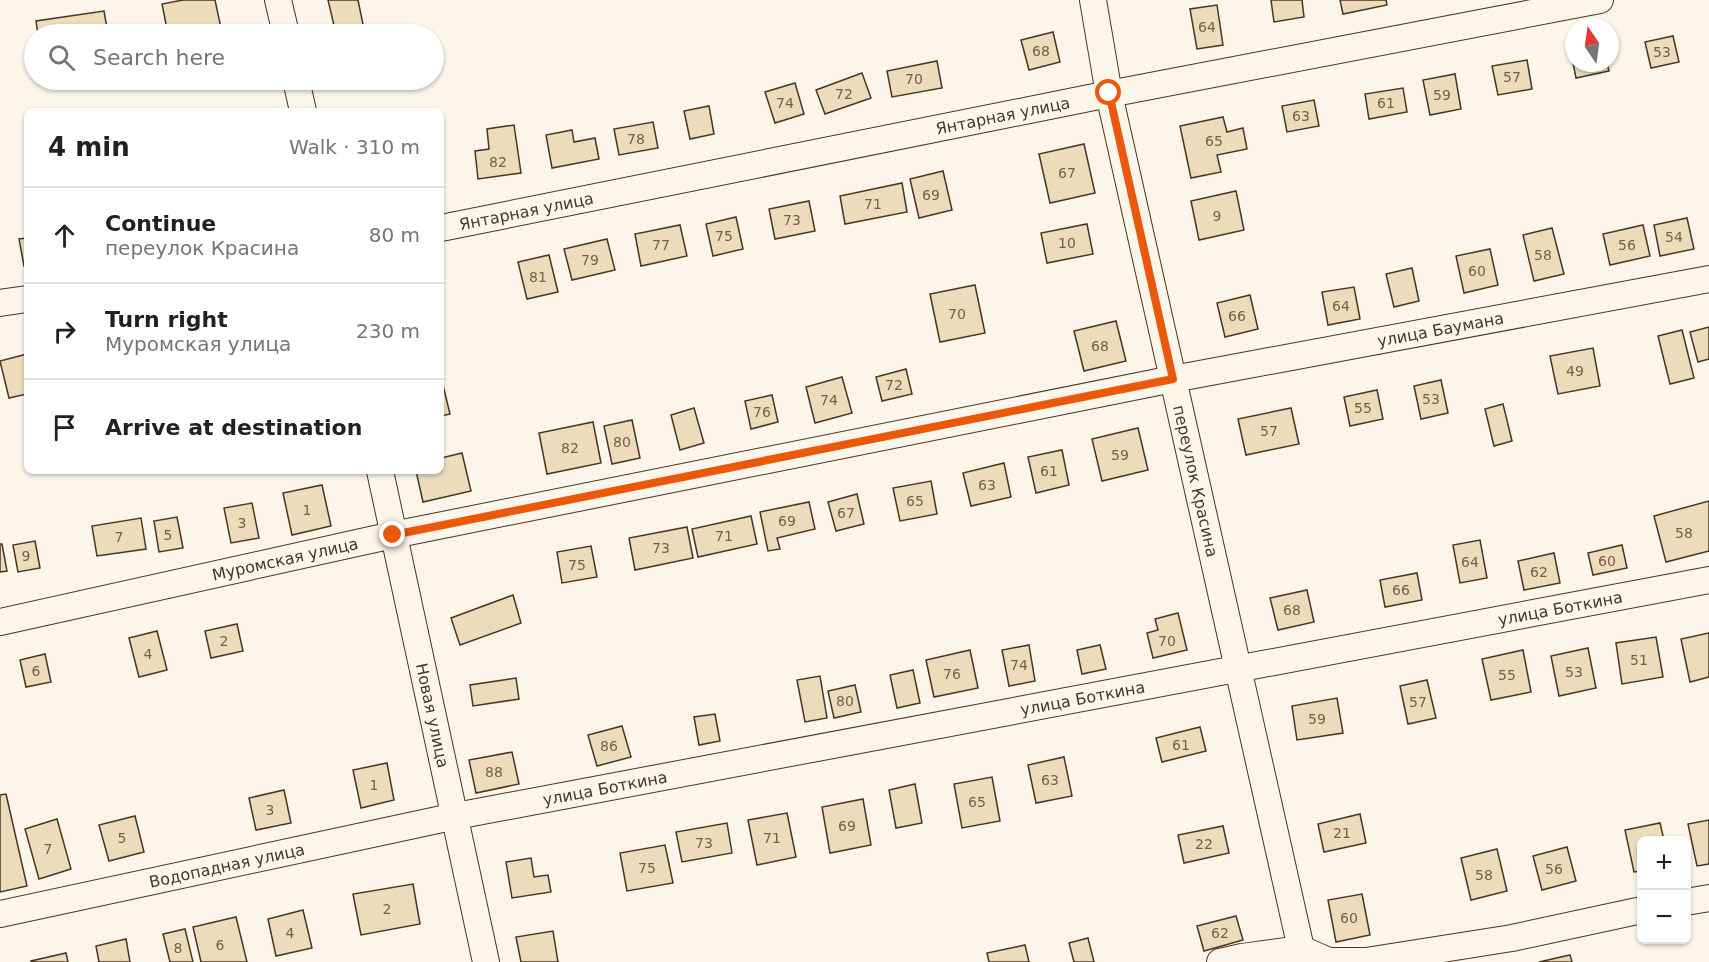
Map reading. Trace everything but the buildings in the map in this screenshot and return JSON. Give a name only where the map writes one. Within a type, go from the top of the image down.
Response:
[{"type":"street","points":[[278,0],[284,24]]},
{"type":"street","name":"переулок Красина","points":[[1093,0],[1109,93],[1303,956]]},
{"type":"street","name":"Янтарная улица","points":[[444,227],[1109,93],[1600,0]]},
{"type":"street","points":[[298,90],[302,108]]},
{"type":"street","name":"улица Баумана","points":[[1173,379],[1709,279]]},
{"type":"street","points":[[0,303],[24,299]]},
{"type":"street","name":"Муромская улица","points":[[0,622],[393,535],[1173,379]]},
{"type":"street","name":"Новая улица","points":[[381,474],[486,962]]},
{"type":"street","name":"улица Боткина","points":[[456,816],[1237,667],[1709,580]]},
{"type":"street","name":"Водопадная улица","points":[[0,914],[456,816]]},
{"type":"street","points":[[1691,901],[1709,898]]},
{"type":"street","points":[[1220,962],[1242,957],[1303,956],[1329,961],[1366,961],[1512,938],[1637,911]]},
{"type":"route","points":[[393,535],[1173,379],[1109,93]]}]
